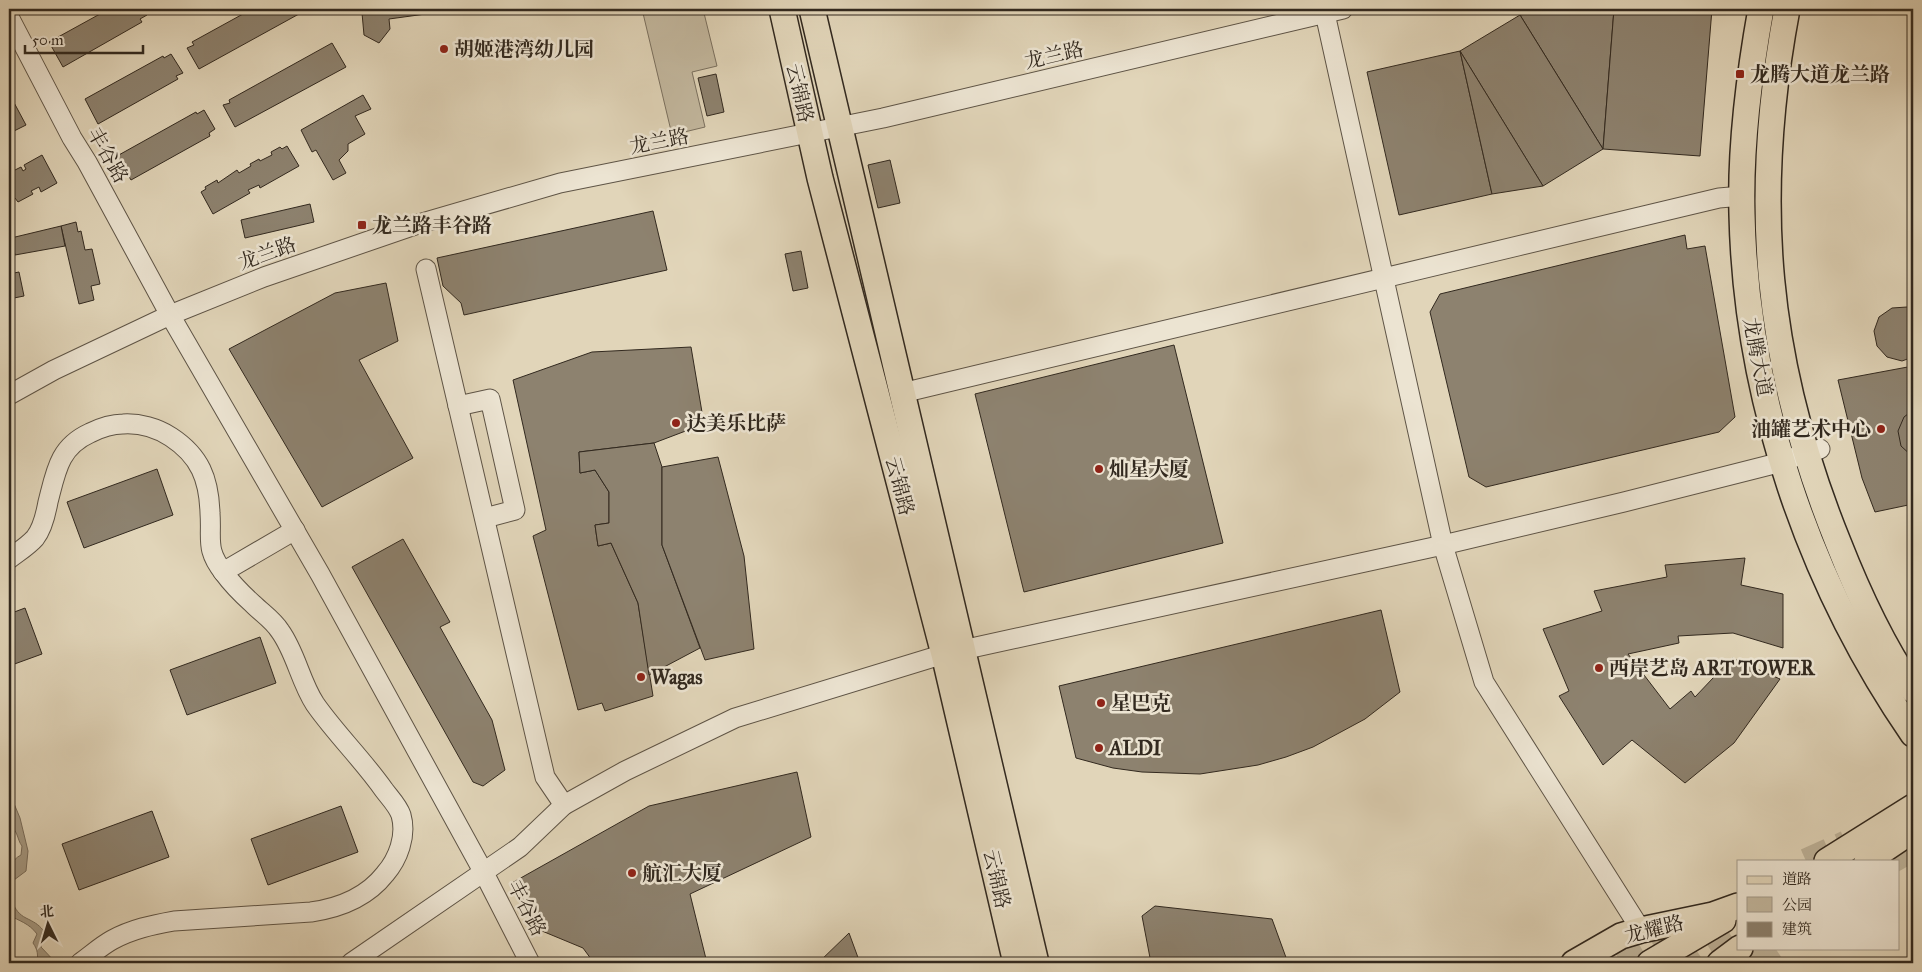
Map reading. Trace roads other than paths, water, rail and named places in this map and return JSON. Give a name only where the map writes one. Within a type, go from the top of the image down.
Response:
[{"type":"main road","name":"云锦路","points":[[782,9],[810,134],[953,652],[1036,963]]},
{"type":"main road","name":"云锦路","points":[[812,9],[902,393],[1016,963]]},
{"type":"main road","name":"龙腾大道","points":[[1762,9],[1751,73],[1744,137],[1742,196],[1743,250],[1752,332],[1764,391],[1783,460],[1806,529],[1842,612],[1889,698],[1913,734]]},
{"type":"main road","name":"龙腾大道","points":[[1786,9],[1774,88],[1769,138],[1766,212],[1771,286],[1781,356],[1795,416],[1813,451],[1829,520],[1846,563],[1885,642],[1913,690]]},
{"type":"main road","points":[[1829,860],[1913,807]]},
{"type":"main road","points":[[1868,860],[1913,830]]},
{"type":"main road","name":"龙耀路","points":[[1574,963],[1621,936],[1713,915],[1737,906]]},
{"type":"main road","name":"龙耀路","points":[[1650,963],[1737,913]]},
{"type":"main road","points":[[1720,963],[1737,950]]},
{"type":"main road","points":[[1737,963],[1746,950]]},
{"type":"street","name":"龙兰路","points":[[9,395],[54,370],[170,315],[264,277],[433,220],[560,184],[902,114],[1331,10]]},
{"type":"street","points":[[1331,10],[1385,278],[1443,545],[1484,682],[1641,930]]},
{"type":"street","name":"丰谷路","points":[[9,17],[72,138],[170,315],[295,530],[484,873],[530,963]]},
{"type":"street","points":[[902,393],[1719,198],[1742,196]]},
{"type":"street","points":[[426,269],[545,777],[564,806]]},
{"type":"street","points":[[458,406],[490,399],[515,510],[485,518]]},
{"type":"street","points":[[9,559],[36,537],[42,525],[62,454],[77,439],[100,428],[123,424],[145,426],[164,433],[186,446],[199,464],[206,481],[209,497],[211,550],[223,572],[279,629],[290,646],[304,683],[315,703],[376,779],[401,814],[403,832],[401,846],[392,866],[377,885],[354,899],[329,909],[273,916],[174,922],[130,931],[110,941],[80,963]]},
{"type":"street","points":[[351,963],[520,847],[564,806],[625,771],[735,718],[953,652],[1443,545],[1624,502],[1813,451]]},
{"type":"street","points":[[223,572],[295,530]]},
{"type":"tunnel","points":[[1808,860],[1846,843]]},
{"type":"tunnel","points":[[1894,860],[1913,849]]},
{"type":"tunnel","points":[[1621,963],[1692,922]]},
{"type":"tunnel","points":[[1675,963],[1737,924]]},
{"type":"tunnel","points":[[1755,963],[1774,950]]},
{"type":"place","name":"胡姬港湾幼儿园","points":[[444,49]]},
{"type":"place","name":"龙腾大道龙兰路","points":[[1740,74]]},
{"type":"place","name":"龙兰路丰谷路","points":[[362,225]]},
{"type":"place","name":"达美乐比萨","points":[[676,423]]},
{"type":"place","name":"油罐艺术中心","points":[[1881,429]]},
{"type":"place","name":"灿星大厦","points":[[1099,469]]},
{"type":"place","name":"西岸艺岛 ART TOWER","points":[[1599,668]]},
{"type":"place","name":"Wagas","points":[[641,677]]},
{"type":"place","name":"星巴克","points":[[1101,703]]},
{"type":"place","name":"ALDI","points":[[1099,748]]},
{"type":"place","name":"航汇大厦","points":[[632,873]]}]
